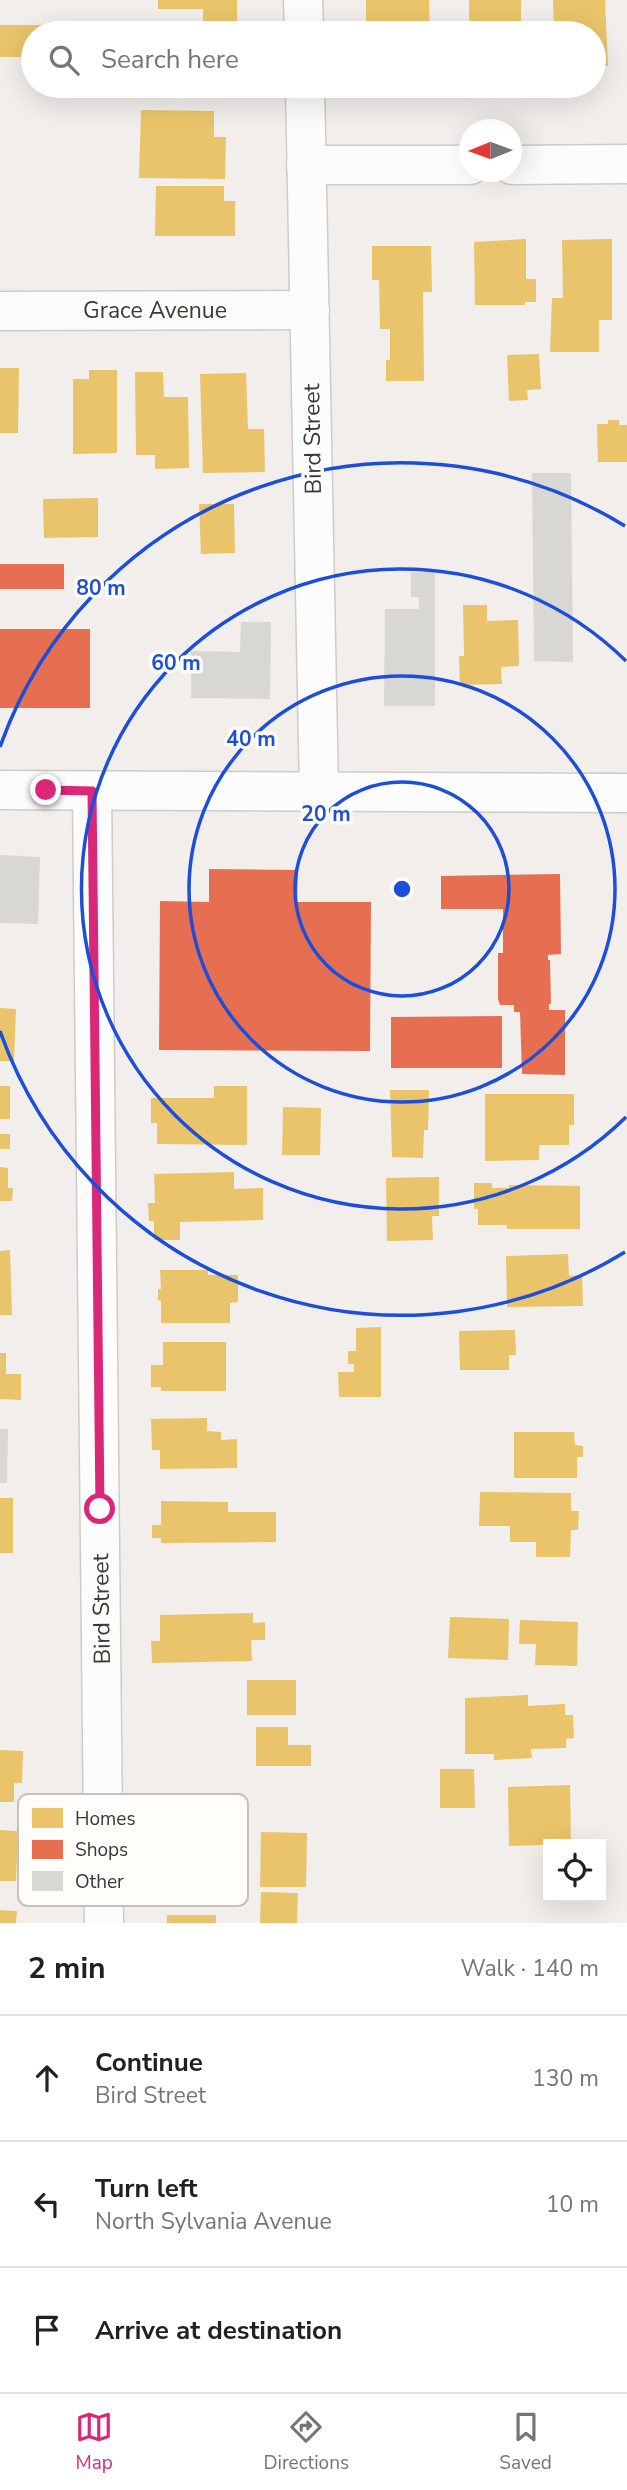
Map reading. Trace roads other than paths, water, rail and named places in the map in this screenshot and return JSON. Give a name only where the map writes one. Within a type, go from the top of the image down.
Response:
[{"type":"street","points":[[303,0],[304,21]]},
{"type":"street","name":"Bird Street","points":[[305,98],[319,792]]},
{"type":"street","points":[[522,165],[627,164]]},
{"type":"street","points":[[306,165],[459,165]]},
{"type":"street","name":"Grace Avenue","points":[[0,311],[310,310]]},
{"type":"street","points":[[0,790],[627,793]]},
{"type":"street","name":"Bird Street","points":[[92,791],[103,1794]]}]
